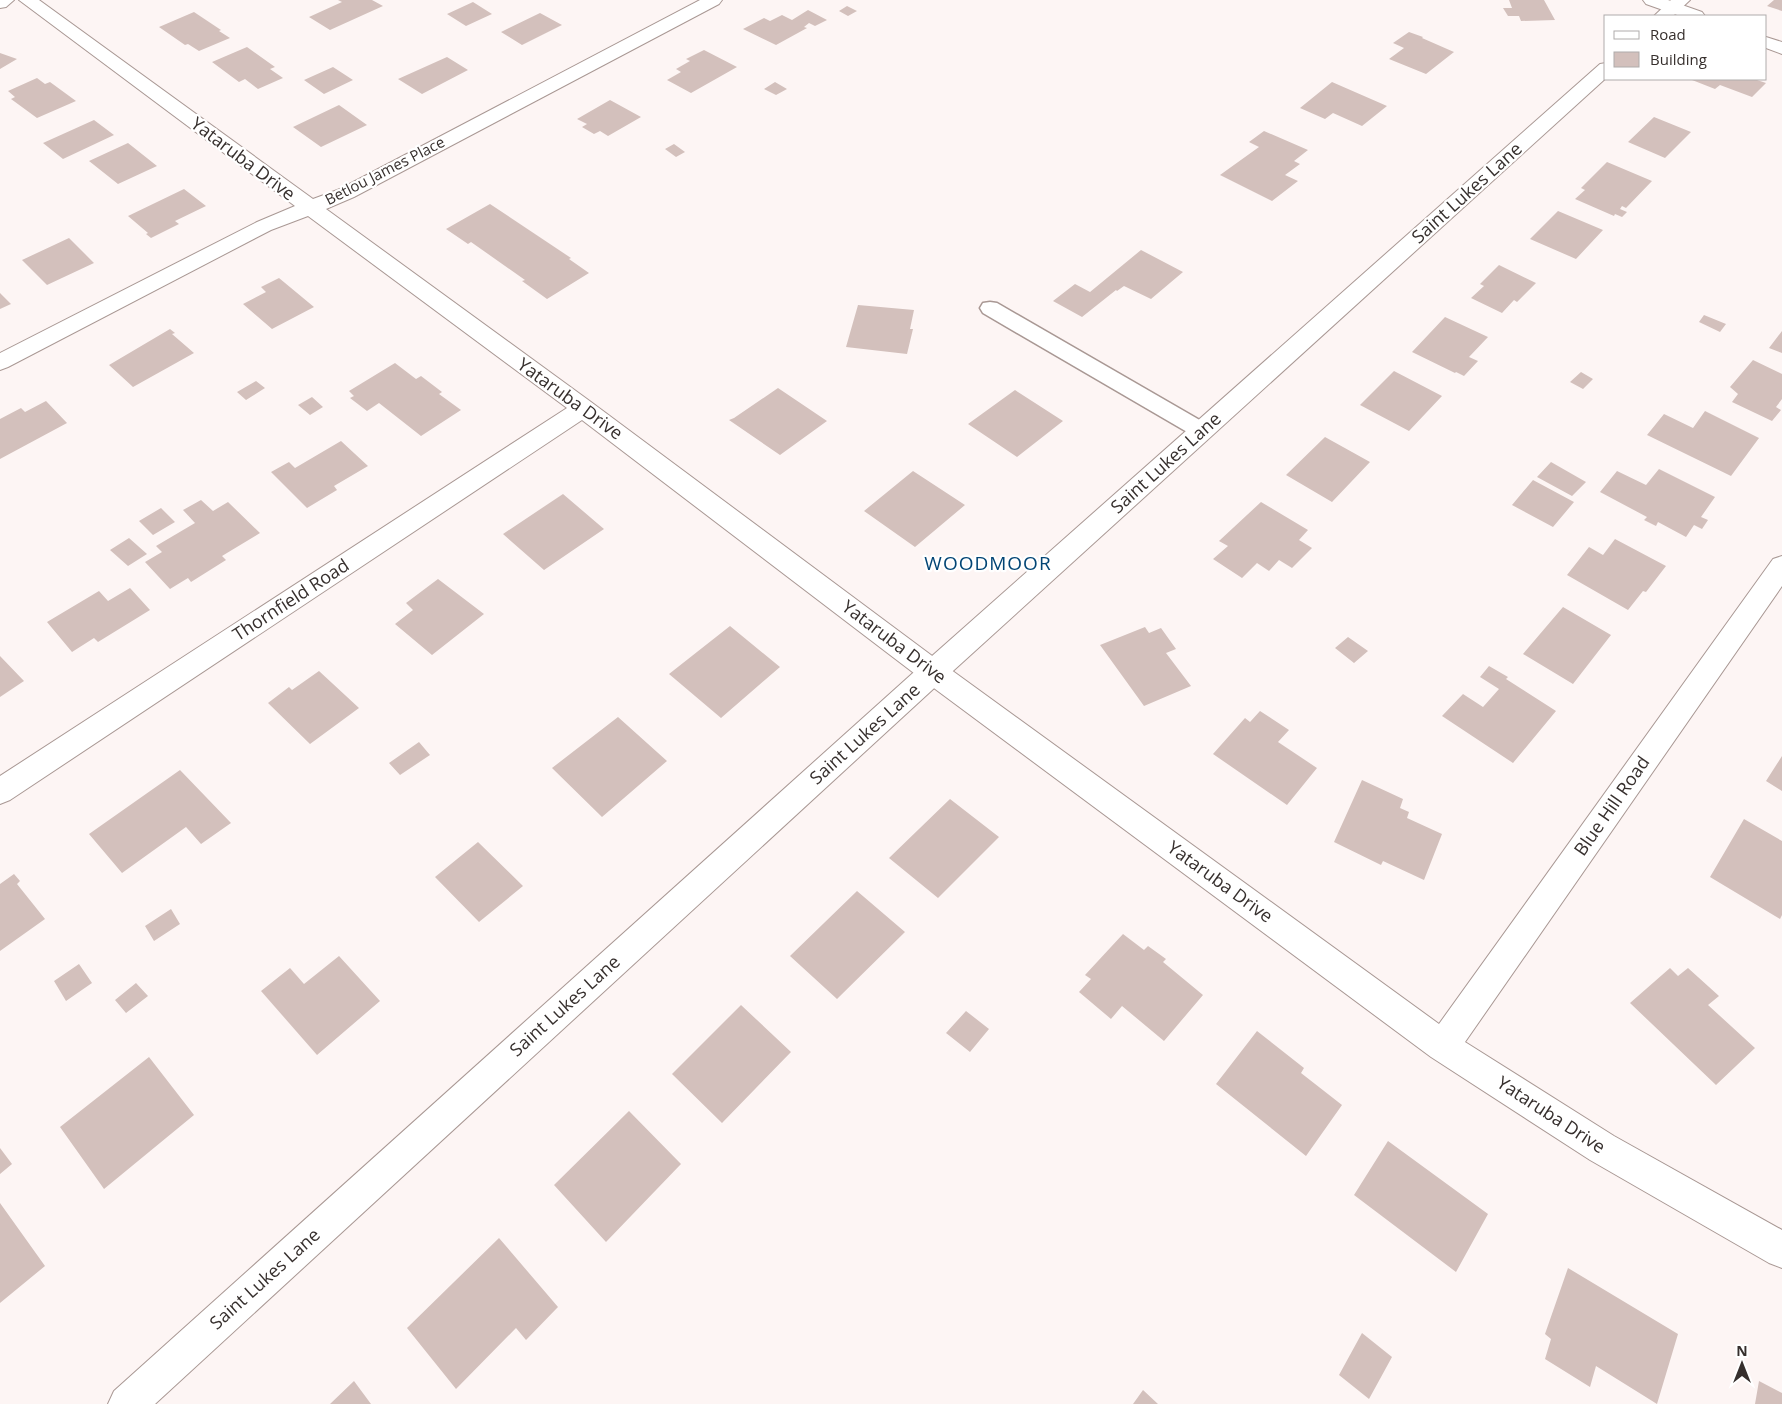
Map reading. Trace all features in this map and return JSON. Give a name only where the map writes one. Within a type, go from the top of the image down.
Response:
[{"type":"street","points":[[0,3],[5,0]]},
{"type":"street","name":"Yataruba Drive","points":[[28,0],[583,408],[933,672],[1443,1046],[1602,1148],[1782,1250]]},
{"type":"street","name":"Betlou James Place","points":[[0,362],[264,226],[347,193],[713,0]]},
{"type":"street","points":[[1652,0],[1693,15]]},
{"type":"street","points":[[1767,42],[1782,48]]},
{"type":"street","name":"Saint Lukes Lane","points":[[127,1404],[933,672],[1604,70]]},
{"type":"street","name":"Thornfield Road","points":[[0,791],[583,408]]},
{"type":"street","name":"Blue Hill Road","points":[[1443,1046],[1782,566]]},
{"type":"lane","points":[[990,308],[1202,431]]},
{"type":"building","points":[[338,0],[372,0],[383,6],[330,30],[309,17],[342,2]]},
{"type":"building","points":[[1509,0],[1544,0],[1555,20],[1521,21],[1519,16],[1508,16],[1503,8],[1512,8]]},
{"type":"building","points":[[1774,0],[1782,0],[1782,11],[1767,6]]},
{"type":"building","points":[[473,2],[492,14],[466,26],[447,14]]},
{"type":"building","points":[[847,6],[857,11],[848,16],[839,11]]},
{"type":"building","points":[[808,10],[827,20],[815,26],[809,23],[804,27],[807,28],[776,45],[743,29],[764,18],[770,21],[782,15],[792,20]]},
{"type":"building","points":[[194,12],[230,38],[199,51],[188,44],[185,45],[159,27]]},
{"type":"building","points":[[540,13],[562,25],[522,45],[501,32]]},
{"type":"building","points":[[1409,32],[1454,52],[1426,74],[1389,59],[1404,48],[1393,43]]},
{"type":"building","points":[[247,47],[275,67],[270,69],[283,78],[258,89],[245,79],[239,82],[212,62]]},
{"type":"building","points":[[704,50],[737,67],[691,93],[667,80],[681,72],[676,69],[690,61],[686,59]]},
{"type":"building","points":[[0,53],[17,59],[0,69]]},
{"type":"building","points":[[447,57],[468,70],[422,94],[398,79]]},
{"type":"building","points":[[333,67],[353,80],[324,94],[304,80]]},
{"type":"building","points":[[37,78],[45,84],[50,82],[76,101],[37,118],[11,99],[15,97],[8,91]]},
{"type":"building","points":[[1692,80],[1757,80],[1766,83],[1752,97],[1720,85],[1715,89]]},
{"type":"building","points":[[775,82],[787,89],[776,95],[764,89]]},
{"type":"building","points":[[1332,82],[1387,106],[1362,126],[1333,113],[1325,119],[1300,108]]},
{"type":"building","points":[[610,100],[641,117],[608,136],[600,131],[594,134],[582,127],[587,124],[577,119]]},
{"type":"building","points":[[339,105],[367,125],[321,147],[293,127]]},
{"type":"building","points":[[1654,117],[1691,132],[1665,158],[1628,142]]},
{"type":"building","points":[[94,120],[114,135],[63,159],[43,143]]},
{"type":"building","points":[[1264,131],[1308,150],[1294,161],[1300,164],[1285,175],[1298,181],[1272,201],[1220,175],[1259,147],[1249,142]]},
{"type":"building","points":[[128,143],[157,166],[118,184],[89,161]]},
{"type":"building","points":[[674,144],[685,152],[676,157],[665,149]]},
{"type":"building","points":[[1607,162],[1652,181],[1626,208],[1622,206],[1620,209],[1627,212],[1622,217],[1615,214],[1614,216],[1575,199],[1585,190],[1581,188]]},
{"type":"building","points":[[184,189],[206,206],[175,221],[179,224],[151,238],[146,234],[148,233],[128,216]]},
{"type":"building","points":[[490,204],[571,258],[569,259],[589,273],[547,299],[522,281],[525,280],[471,242],[468,244],[446,229]]},
{"type":"building","points":[[1558,211],[1603,230],[1576,259],[1530,239]]},
{"type":"building","points":[[69,238],[94,263],[47,285],[22,260]]},
{"type":"building","points":[[1141,250],[1183,272],[1151,299],[1124,286],[1116,290],[1082,317],[1053,301],[1075,284],[1090,292]]},
{"type":"building","points":[[1499,265],[1536,283],[1517,302],[1514,300],[1502,313],[1471,298],[1484,286],[1480,284]]},
{"type":"building","points":[[279,278],[314,307],[272,329],[243,304],[266,292],[261,287]]},
{"type":"building","points":[[0,293],[11,304],[0,309]]},
{"type":"building","points":[[858,305],[914,310],[910,329],[913,329],[907,354],[846,347]]},
{"type":"building","points":[[1704,315],[1726,324],[1720,332],[1699,322]]},
{"type":"building","points":[[1445,317],[1488,337],[1469,357],[1478,361],[1464,376],[1412,352]]},
{"type":"building","points":[[170,329],[175,333],[172,334],[194,353],[133,387],[109,365]]},
{"type":"building","points":[[1782,331],[1782,353],[1769,348]]},
{"type":"building","points":[[1753,360],[1782,374],[1782,399],[1776,407],[1781,410],[1772,421],[1732,402],[1738,394],[1730,387]]},
{"type":"building","points":[[395,363],[416,379],[421,376],[442,392],[439,394],[461,410],[421,436],[379,403],[367,411],[350,398],[354,396],[349,391]]},
{"type":"building","points":[[1394,371],[1442,396],[1409,431],[1360,405]]},
{"type":"building","points":[[1581,372],[1593,379],[1583,389],[1570,382]]},
{"type":"building","points":[[256,381],[265,388],[246,400],[237,392]]},
{"type":"building","points":[[778,388],[827,421],[780,455],[729,420]]},
{"type":"building","points":[[1015,390],[1063,421],[1017,457],[968,424]]},
{"type":"building","points":[[312,397],[323,407],[310,415],[298,405]]},
{"type":"building","points":[[46,401],[67,423],[0,459],[0,419],[21,408],[25,412]]},
{"type":"building","points":[[1705,411],[1759,438],[1731,476],[1647,435],[1664,414],[1693,428]]},
{"type":"building","points":[[1325,437],[1370,462],[1332,502],[1286,475]]},
{"type":"building","points":[[341,441],[368,466],[334,486],[337,490],[307,508],[271,472],[289,462],[295,468]]},
{"type":"building","points":[[1551,462],[1586,482],[1572,496],[1537,477]]},
{"type":"building","points":[[1659,469],[1715,497],[1701,517],[1708,520],[1702,529],[1694,525],[1686,537],[1658,522],[1656,526],[1644,520],[1647,517],[1600,492],[1617,471],[1646,485]]},
{"type":"building","points":[[913,471],[965,505],[915,547],[864,511]]},
{"type":"building","points":[[1533,480],[1574,502],[1553,527],[1512,505]]},
{"type":"building","points":[[563,494],[604,529],[544,570],[503,534]]},
{"type":"building","points":[[201,500],[213,511],[228,502],[260,533],[222,556],[226,560],[191,582],[188,578],[170,589],[145,562],[162,552],[156,546],[195,523],[183,510]]},
{"type":"building","points":[[1261,502],[1308,530],[1299,540],[1312,548],[1292,568],[1279,560],[1269,571],[1257,563],[1242,578],[1213,559],[1228,546],[1219,541]]},
{"type":"building","points":[[161,508],[175,522],[153,535],[139,521]]},
{"type":"building","points":[[129,538],[147,554],[128,566],[110,550]]},
{"type":"building","points":[[1615,539],[1666,566],[1646,592],[1643,591],[1628,610],[1567,575],[1589,547],[1603,555]]},
{"type":"building","points":[[438,579],[484,614],[432,655],[395,624],[413,610],[406,603]]},
{"type":"building","points":[[130,588],[150,610],[98,642],[94,638],[72,652],[47,622],[99,591],[108,601]]},
{"type":"building","points":[[1563,607],[1611,635],[1573,684],[1523,654]]},
{"type":"building","points":[[730,626],[780,667],[721,718],[669,674]]},
{"type":"building","points":[[1145,627],[1149,633],[1161,628],[1176,649],[1166,653],[1191,686],[1144,706],[1100,645]]},
{"type":"building","points":[[1348,637],[1368,651],[1354,663],[1335,648]]},
{"type":"building","points":[[0,656],[24,681],[0,697]]},
{"type":"building","points":[[1489,666],[1556,711],[1513,763],[1442,716],[1463,694],[1483,707],[1499,689],[1480,677]]},
{"type":"building","points":[[319,671],[359,708],[310,744],[268,703],[289,687],[292,690]]},
{"type":"building","points":[[1260,711],[1289,730],[1278,742],[1317,768],[1287,805],[1213,754],[1245,718],[1250,722]]},
{"type":"building","points":[[618,717],[667,761],[602,817],[552,768]]},
{"type":"building","points":[[419,742],[430,755],[400,775],[389,763]]},
{"type":"building","points":[[1782,756],[1782,791],[1766,781]]},
{"type":"building","points":[[180,770],[231,823],[201,844],[186,827],[122,873],[89,834]]},
{"type":"building","points":[[1362,780],[1403,799],[1400,808],[1409,812],[1407,818],[1442,834],[1424,880],[1383,861],[1381,865],[1334,842]]},
{"type":"building","points":[[950,799],[999,837],[938,898],[889,858]]},
{"type":"building","points":[[1744,819],[1782,841],[1782,915],[1780,919],[1710,877]]},
{"type":"building","points":[[478,842],[523,886],[479,922],[435,877]]},
{"type":"building","points":[[14,874],[20,881],[17,884],[45,919],[0,951],[0,884]]},
{"type":"building","points":[[857,891],[905,932],[837,999],[790,956]]},
{"type":"building","points":[[171,909],[180,924],[154,941],[145,926]]},
{"type":"building","points":[[1123,934],[1144,950],[1148,946],[1166,959],[1163,962],[1203,995],[1164,1041],[1122,1006],[1111,1019],[1079,992],[1091,979],[1085,975]]},
{"type":"building","points":[[339,956],[380,1001],[317,1055],[261,991],[290,968],[304,984]]},
{"type":"building","points":[[79,964],[92,983],[66,1001],[54,981]]},
{"type":"building","points":[[1670,968],[1678,976],[1688,968],[1719,996],[1708,1005],[1755,1048],[1716,1085],[1630,1003]]},
{"type":"building","points":[[136,983],[148,996],[126,1013],[115,1000]]},
{"type":"building","points":[[741,1005],[791,1052],[722,1123],[672,1074]]},
{"type":"building","points":[[966,1011],[989,1029],[970,1052],[946,1033]]},
{"type":"building","points":[[1257,1031],[1304,1068],[1301,1073],[1342,1105],[1306,1156],[1216,1084]]},
{"type":"building","points":[[149,1057],[194,1115],[104,1189],[60,1127]]},
{"type":"building","points":[[629,1111],[681,1164],[606,1242],[554,1185]]},
{"type":"building","points":[[1388,1141],[1488,1214],[1456,1272],[1354,1195]]},
{"type":"building","points":[[0,1148],[12,1164],[0,1174]]},
{"type":"building","points":[[0,1203],[45,1266],[0,1303]]},
{"type":"building","points":[[499,1238],[558,1307],[526,1340],[516,1328],[456,1389],[407,1328]]},
{"type":"building","points":[[1568,1268],[1678,1334],[1657,1404],[1596,1366],[1590,1387],[1545,1359],[1551,1339],[1545,1334]]},
{"type":"building","points":[[1362,1333],[1392,1357],[1369,1399],[1339,1375]]},
{"type":"building","points":[[354,1381],[371,1404],[330,1404]]},
{"type":"building","points":[[1759,1381],[1782,1393],[1782,1404],[1755,1404]]},
{"type":"building","points":[[1143,1390],[1158,1404],[1133,1404]]},
{"type":"district","name":"WOODMOOR","points":[[988,563]]}]
